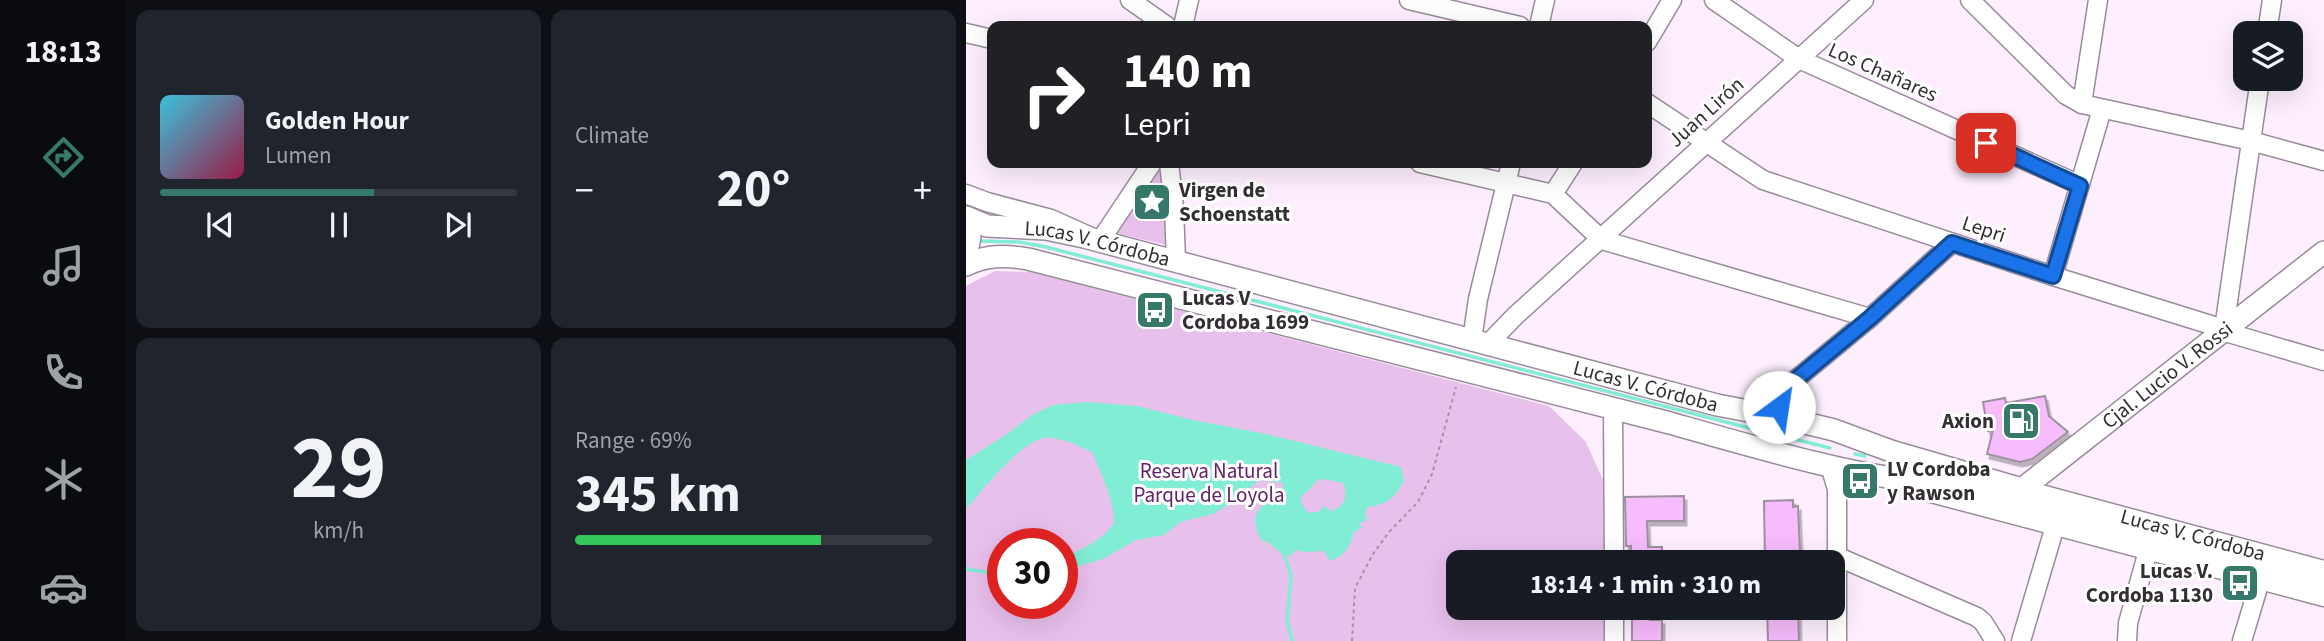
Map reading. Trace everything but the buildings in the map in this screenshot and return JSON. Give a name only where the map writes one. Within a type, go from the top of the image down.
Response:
[{"type":"main road","name":"Lucas V. Córdoba","points":[[966,219],[988,226],[1046,229],[1100,241],[1717,405],[1834,430],[2020,496]]},
{"type":"main road","name":"Lucas V. Córdoba","points":[[966,219],[970,237],[966,256]]},
{"type":"main road","name":"Cjal. Lucio V. Rossi","points":[[2020,496],[2224,329],[2324,252]]},
{"type":"main road","name":"Lucas V. Córdoba","points":[[966,265],[999,256],[1028,259],[1830,466],[2020,496]]},
{"type":"main road","points":[[1772,452],[1768,437],[1771,427],[1780,417]]},
{"type":"main road","points":[[1830,466],[1841,449],[1840,438],[1834,430]]},
{"type":"street","points":[[1130,0],[1160,21]]},
{"type":"street","points":[[1184,21],[1189,0]]},
{"type":"street","points":[[1196,21],[1201,0]]},
{"type":"street","points":[[1409,0],[1499,21]]},
{"type":"street","points":[[1540,21],[1545,0]]},
{"type":"street","points":[[1652,34],[1672,0]]},
{"type":"street","name":"Los Chañares","points":[[1714,0],[1799,59],[2080,186]]},
{"type":"street","name":"Juan Lirón","points":[[1480,342],[1515,316],[1602,240],[1864,0]]},
{"type":"street","points":[[1970,0],[2066,95],[2082,104],[2251,141],[2324,161]]},
{"type":"street","points":[[2082,104],[2098,0]]},
{"type":"street","points":[[2269,21],[2272,0]]},
{"type":"street","points":[[966,33],[987,38]]},
{"type":"street","points":[[2224,329],[2258,91]]},
{"type":"street","name":"Lepri","points":[[1652,106],[1763,180],[2053,276],[2224,329],[2229,333],[2324,360]]},
{"type":"street","points":[[2053,276],[2102,108]]},
{"type":"street","points":[[966,194],[1051,219],[1100,241],[1149,168]]},
{"type":"street","points":[[1170,168],[1176,261]]},
{"type":"street","points":[[1440,168],[1553,194],[1602,240],[1870,318]]},
{"type":"street","points":[[1480,342],[1478,299],[1510,168]]},
{"type":"street","points":[[1553,194],[1570,168]]},
{"type":"street","points":[[1780,417],[1780,400],[1788,386],[1870,318],[1952,243]]},
{"type":"street","points":[[1614,409],[1614,550]]},
{"type":"street","points":[[1830,466],[1837,489],[1836,550]]},
{"type":"street","name":"Lucas V. Córdoba","points":[[1903,479],[1916,489],[2324,597]]},
{"type":"street","name":"Lucas V. Córdoba","points":[[2020,496],[2324,570]]},
{"type":"street","name":"Lucas V. Córdoba","points":[[2020,496],[2324,584]]},
{"type":"street","points":[[2021,641],[2055,526]]},
{"type":"street","points":[[2127,641],[2128,623],[2148,551]]},
{"type":"street","points":[[1845,560],[1977,617],[1995,641]]},
{"type":"street","points":[[2242,641],[2260,581]]},
{"type":"street","points":[[1614,620],[1614,641]]},
{"type":"street","points":[[1837,620],[1837,641]]},
{"type":"path","points":[[1352,641],[1355,588],[1373,554],[1389,532],[1418,502],[1433,474],[1460,370]]},
{"type":"green space","points":[[1155,168],[1165,168],[1171,246],[1115,233]]},
{"type":"green space","name":"Reserva Natural Parque de Loyola","points":[[995,271],[1031,272],[1549,406],[1586,442],[1604,482],[1604,538],[1608,542],[1607,550],[1446,550],[1446,620],[1606,620],[1607,641],[966,641],[966,286]]},
{"type":"shaded area","points":[[1087,402],[1137,406],[1401,467],[1404,481],[1390,499],[1368,507],[1365,513],[1367,520],[1359,523],[1362,528],[1354,532],[1343,553],[1330,561],[1324,551],[1296,550],[1291,555],[1284,556],[1268,542],[1261,540],[1256,528],[1257,512],[1274,498],[1284,483],[1259,480],[1239,498],[1213,514],[1180,522],[1164,535],[1136,540],[1103,559],[1078,566],[1078,550],[1098,539],[1114,523],[1109,496],[1092,452],[1056,438],[1034,441],[1002,468],[966,509],[966,460],[1032,415],[1053,405]],"holes":[[[1320,479],[1343,483],[1344,500],[1339,507],[1331,511],[1324,506],[1320,511],[1309,513],[1302,505],[1301,496]]]},
{"type":"waterway","points":[[978,241],[1019,242],[1046,247],[1753,429]]},
{"type":"waterway","points":[[1778,435],[1830,448]]},
{"type":"waterway","points":[[1855,454],[1865,456]]},
{"type":"waterway","points":[[1284,555],[1291,575],[1287,620],[1292,641]]},
{"type":"waterway","points":[[966,569],[987,572]]},
{"type":"place","name":"Virgen de Schoenstatt","points":[[1152,202]]},
{"type":"place","name":"Lucas V Cordoba 1699","points":[[1155,310]]},
{"type":"place","name":"Axion","points":[[2021,421]]},
{"type":"place","name":"LV Cordoba y Rawson","points":[[1860,481]]},
{"type":"place","name":"Lucas V. Cordoba 1130","points":[[2240,583]]},
{"type":"route","points":[[1779,407],[1783,392],[1788,386],[1870,318],[1952,243],[2053,276],[2080,186],[1986,143]]}]
